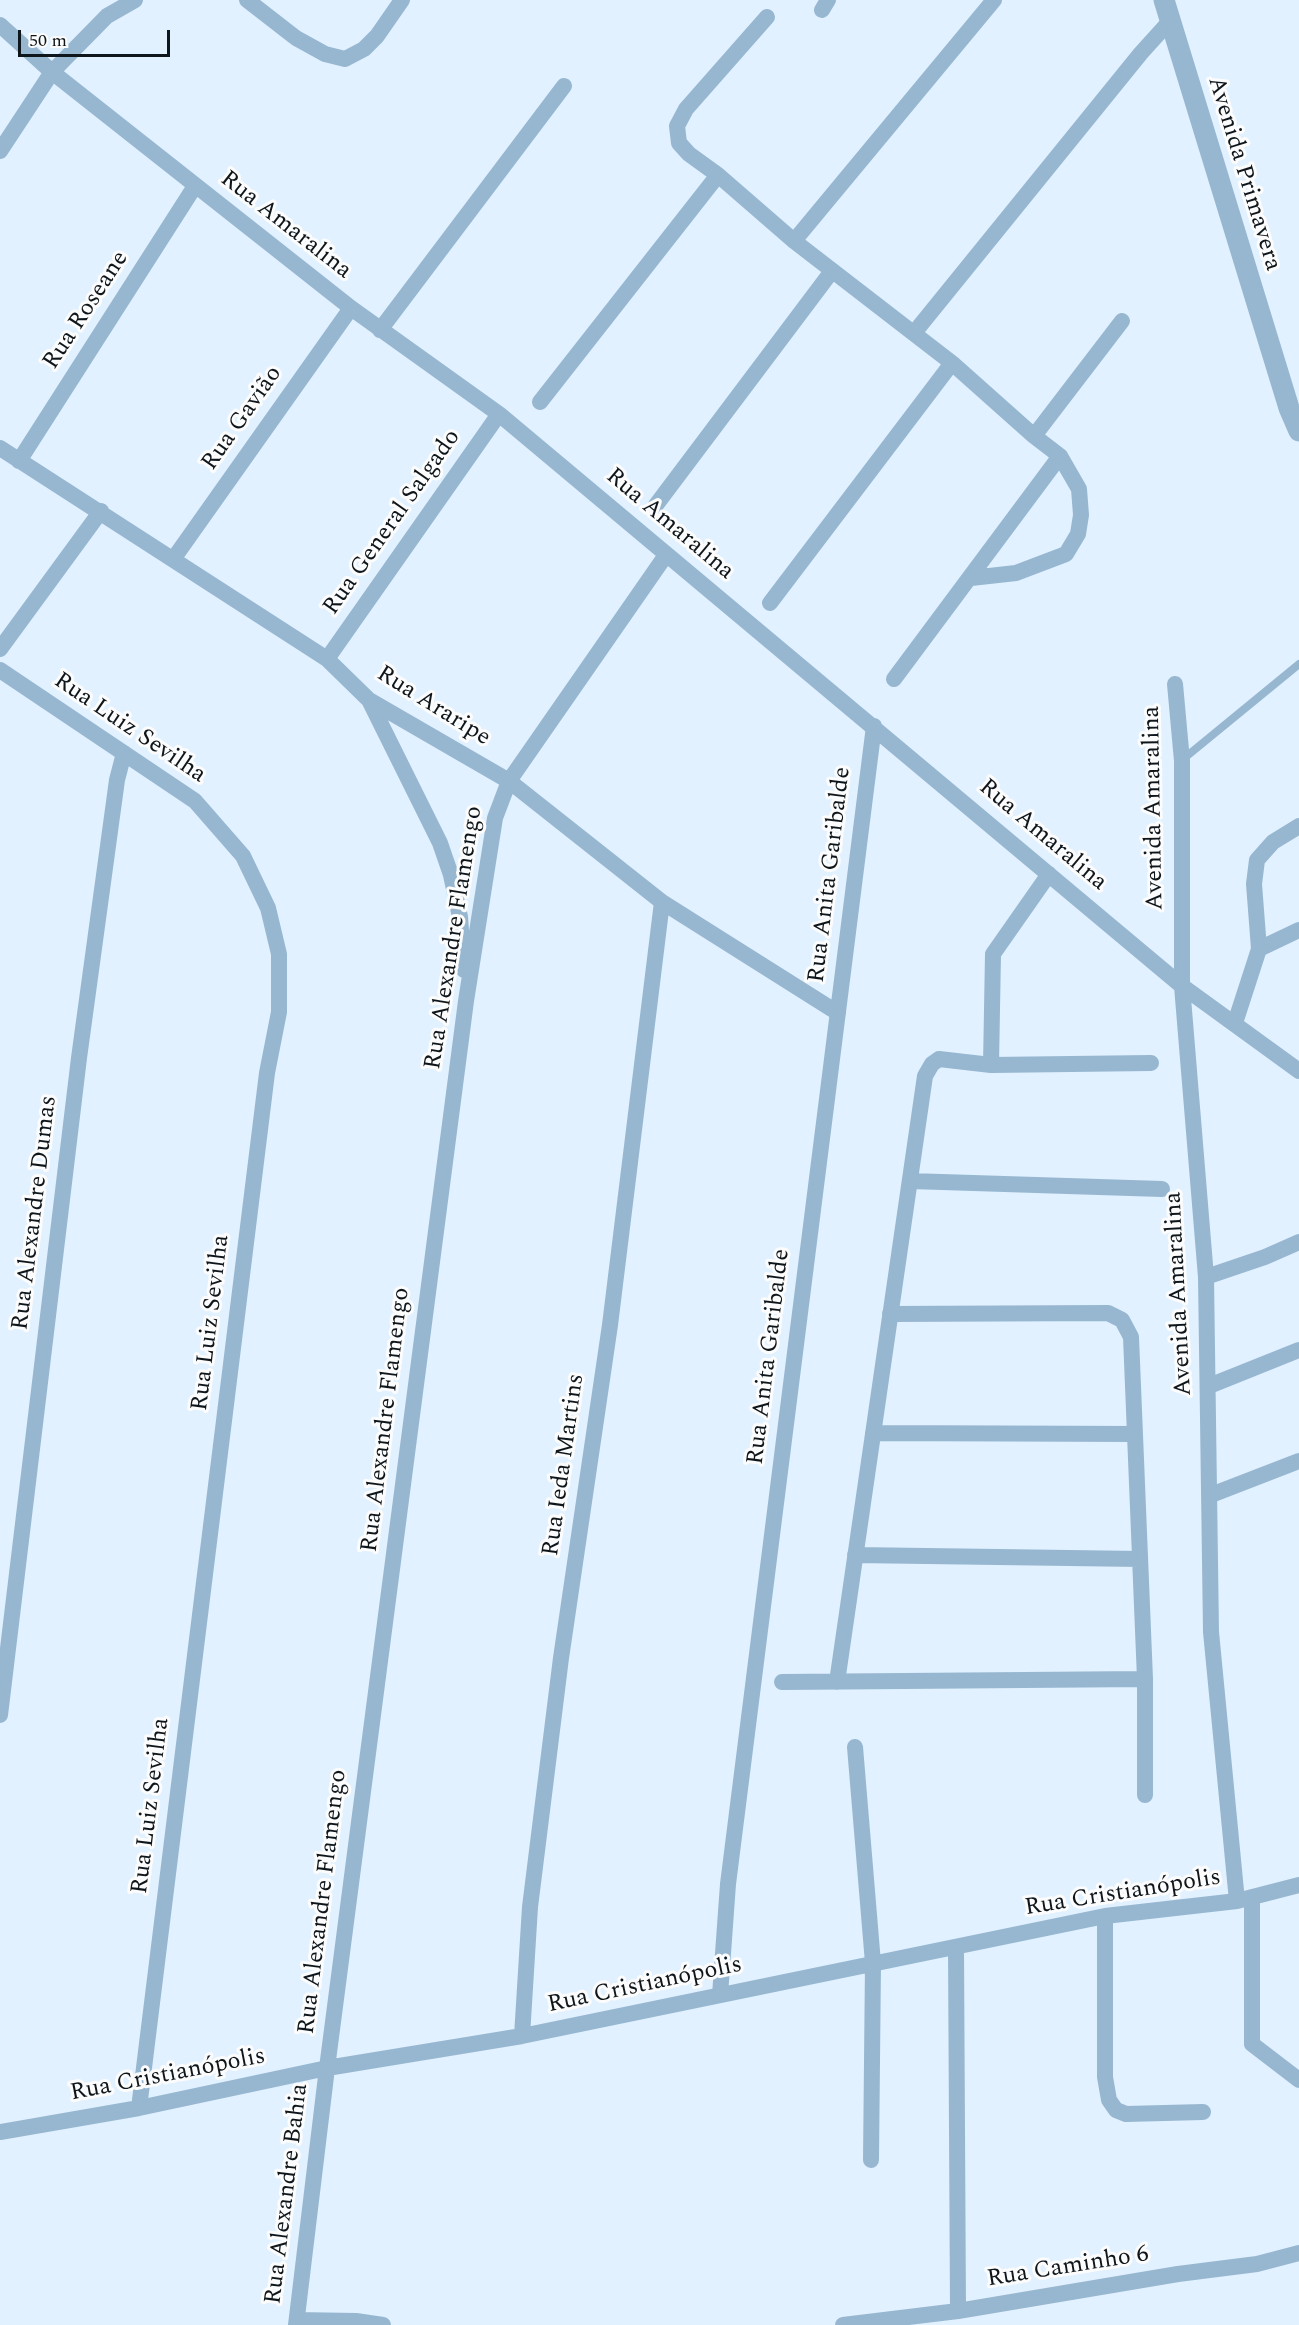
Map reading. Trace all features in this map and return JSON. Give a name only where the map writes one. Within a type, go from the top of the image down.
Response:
[{"type":"street","points":[[0,151],[52,72],[107,16],[135,0]]},
{"type":"street","points":[[247,0],[296,38],[325,54],[345,59],[364,50],[377,36],[402,0]]},
{"type":"street","points":[[794,242],[994,0]]},
{"type":"street","name":"Avenida Primavera","points":[[1164,0],[1289,408],[1299,431]]},
{"type":"street","points":[[767,17],[686,109],[677,126],[679,143],[689,154],[794,242],[915,333],[1060,456],[1079,489],[1081,515],[1078,534],[1066,554],[1016,573],[971,578]]},
{"type":"street","points":[[915,333],[1141,52],[1170,21]]},
{"type":"street","name":"Rua Amaralina","points":[[0,25],[52,72],[351,308],[499,414],[1182,986],[1299,1071]]},
{"type":"street","points":[[380,330],[564,86]]},
{"type":"street","points":[[540,402],[718,176]]},
{"type":"street","name":"Rua Roseane","points":[[19,461],[195,186]]},
{"type":"street","points":[[657,505],[832,271]]},
{"type":"street","name":"Rua Gavião","points":[[174,558],[351,308]]},
{"type":"street","points":[[1034,436],[1122,321]]},
{"type":"street","points":[[770,603],[952,363]]},
{"type":"street","name":"Rua General Salgado","points":[[327,659],[499,414]]},
{"type":"street","name":"Rua Araripe","points":[[0,448],[174,558],[327,659],[369,700],[509,782],[662,902],[838,1013]]},
{"type":"street","points":[[894,679],[1060,456]]},
{"type":"street","points":[[0,649],[101,511]]},
{"type":"street","name":"Rua Alexandre Flamengo","points":[[327,2068],[466,1001],[495,818],[509,782],[666,555]]},
{"type":"street","name":"Rua Luiz Sevilha","points":[[0,670],[195,801],[243,856],[268,908],[279,954],[279,1012],[267,1073],[139,2108]]},
{"type":"street","name":"Avenida Amaralina","points":[[1175,684],[1182,761],[1182,986],[1206,1277],[1211,1495],[1211,1632],[1244,1899],[1252,2044],[1299,2080]]},
{"type":"street","points":[[369,700],[440,843],[451,874],[460,917],[466,1001]]},
{"type":"street","name":"Rua Anita Garibalde","points":[[720,1995],[728,1884],[874,726]]},
{"type":"street","name":"Rua Alexandre Dumas","points":[[0,1715],[79,1058],[117,780],[124,753]]},
{"type":"street","points":[[1235,1023],[1259,949],[1254,884],[1257,860],[1273,842],[1299,825]]},
{"type":"street","points":[[991,1065],[993,954],[1049,874]]},
{"type":"street","name":"Rua Ieda Martins","points":[[522,2036],[530,1907],[561,1658],[610,1325],[662,902]]},
{"type":"street","points":[[1259,949],[1299,930]]},
{"type":"street","points":[[837,1682],[925,1076],[932,1064],[939,1059],[991,1065],[1151,1063]]},
{"type":"street","points":[[910,1181],[1162,1189]]},
{"type":"street","points":[[1206,1277],[1265,1257],[1299,1242]]},
{"type":"street","points":[[890,1314],[1108,1313],[1122,1320],[1131,1336],[1145,1679],[1145,1795]]},
{"type":"street","points":[[1209,1386],[1299,1350]]},
{"type":"street","points":[[873,1433],[1135,1434]]},
{"type":"street","points":[[1211,1495],[1299,1461]]},
{"type":"street","points":[[855,1555],[1140,1559]]},
{"type":"street","points":[[782,1682],[1145,1679]]},
{"type":"street","points":[[855,1747],[873,1963],[871,2160]]},
{"type":"street","name":"Rua Cristianópolis","points":[[0,2132],[139,2108],[327,2068],[522,2036],[1105,1916],[1244,1899],[1299,1885]]},
{"type":"street","points":[[1105,1916],[1105,2078],[1109,2100],[1116,2110],[1126,2114],[1203,2112]]},
{"type":"street","points":[[956,1947],[958,2311]]},
{"type":"street","name":"Rua Alexandre Bahia","points":[[296,2323],[327,2068]]},
{"type":"street","name":"Rua Caminho 6","points":[[843,2325],[958,2311],[1178,2274],[1257,2264],[1299,2253]]},
{"type":"street","points":[[296,2323],[356,2321],[383,2325]]},
{"type":"lane","points":[[1182,761],[1299,664]]}]
